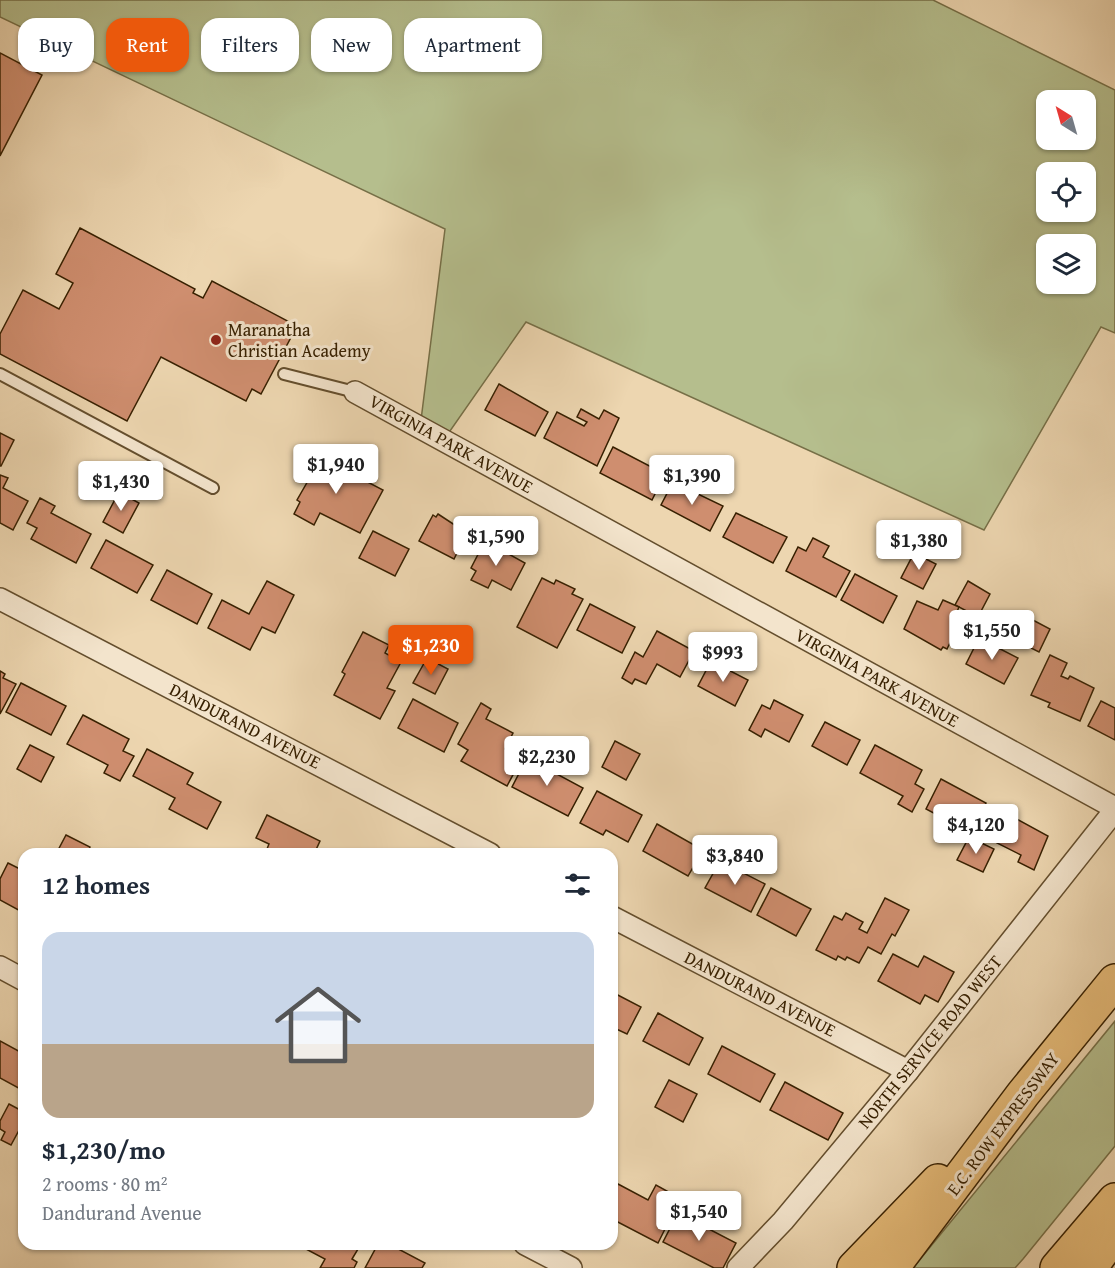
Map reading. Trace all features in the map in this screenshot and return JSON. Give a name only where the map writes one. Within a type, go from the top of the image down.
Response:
[{"type":"highway","name":"E.C. ROW EXPRESSWAY","points":[[892,1268],[1023,1094],[1115,981]]},
{"type":"highway","points":[[854,1268],[1023,1094]]},
{"type":"highway","points":[[1057,1268],[1115,1200]]},
{"type":"highway","points":[[1090,1268],[1115,1234]]},
{"type":"street","name":"VIRGINIA PARK AVENUE","points":[[355,392],[1115,809]]},
{"type":"street","name":"DANDURAND AVENUE","points":[[0,599],[478,848]]},
{"type":"street","name":"NORTH SERVICE ROAD WEST","points":[[738,1268],[783,1221],[908,1071],[1115,809]]},
{"type":"street","name":"DANDURAND AVENUE","points":[[618,920],[908,1071]]},
{"type":"street","points":[[0,967],[18,977]]},
{"type":"street","points":[[536,1250],[571,1268]]},
{"type":"lane","points":[[0,374],[213,488]]},
{"type":"lane","points":[[284,374],[355,392]]},
{"type":"green space","points":[[0,0],[933,0],[1115,90],[1115,333],[1101,327],[984,530],[526,322],[443,441],[420,428],[445,229],[115,72],[189,72],[189,18],[106,18],[106,67],[94,62],[94,18],[18,18],[18,26],[0,17]]},
{"type":"green space","points":[[1115,1021],[1115,1146],[1023,1259],[1015,1268],[913,1268]]},
{"type":"building","points":[[0,53],[18,62],[18,72],[36,72],[42,75],[0,156]]},
{"type":"building","points":[[80,228],[195,289],[193,293],[203,298],[212,281],[297,326],[261,394],[252,389],[246,401],[161,357],[127,421],[0,354],[0,334],[23,290],[59,309],[73,283],[56,274]]},
{"type":"building","points":[[499,384],[548,412],[535,436],[485,410]]},
{"type":"building","points":[[581,409],[599,419],[604,410],[619,418],[597,466],[544,438],[557,412],[584,426],[587,422],[577,417]]},
{"type":"building","points":[[0,433],[14,440],[1,466],[0,466]]},
{"type":"building","points":[[613,447],[665,474],[652,500],[600,473]]},
{"type":"building","points":[[314,454],[383,490],[360,533],[320,513],[314,525],[294,514],[300,502],[297,500],[309,479],[302,475]]},
{"type":"building","points":[[0,475],[8,478],[3,488],[28,501],[13,530],[0,523]]},
{"type":"building","points":[[673,482],[723,506],[710,531],[661,505]]},
{"type":"building","points":[[119,492],[139,503],[123,533],[103,522]]},
{"type":"building","points":[[40,498],[55,506],[51,513],[91,534],[76,563],[31,539],[37,528],[27,523]]},
{"type":"building","points":[[736,513],[787,537],[773,563],[723,537]]},
{"type":"building","points":[[438,514],[467,533],[454,559],[419,541],[433,515],[436,517]]},
{"type":"building","points":[[373,531],[409,549],[395,576],[359,558]]},
{"type":"building","points":[[813,538],[829,546],[823,557],[850,571],[836,597],[786,571],[798,547],[806,551]]},
{"type":"building","points":[[106,540],[153,565],[137,593],[91,568]]},
{"type":"building","points":[[485,541],[525,563],[511,590],[492,580],[488,588],[471,580],[476,571],[471,568]]},
{"type":"building","points":[[914,553],[936,564],[923,589],[901,578]]},
{"type":"building","points":[[167,570],[212,594],[197,624],[151,600]]},
{"type":"building","points":[[855,574],[897,596],[883,623],[841,600]]},
{"type":"building","points":[[542,578],[554,584],[556,580],[575,589],[572,594],[583,599],[557,648],[517,627]]},
{"type":"building","points":[[267,581],[294,595],[275,633],[262,627],[250,650],[208,628],[222,600],[249,614]]},
{"type":"building","points":[[968,581],[990,594],[978,617],[955,605]]},
{"type":"building","points":[[943,600],[959,607],[954,619],[960,622],[947,649],[943,647],[941,650],[904,629],[917,601],[938,610]]},
{"type":"building","points":[[590,604],[635,627],[622,653],[577,630]]},
{"type":"building","points":[[1029,618],[1050,629],[1039,652],[1017,641]]},
{"type":"building","points":[[657,631],[694,651],[680,677],[657,664],[646,684],[635,679],[632,684],[622,678],[635,652],[643,657]]},
{"type":"building","points":[[363,632],[389,645],[385,653],[401,662],[387,688],[395,691],[380,719],[334,695],[345,674],[342,672]]},
{"type":"building","points":[[979,638],[1018,658],[1004,684],[966,664]]},
{"type":"building","points":[[1050,655],[1067,663],[1061,676],[1068,679],[1070,676],[1094,688],[1080,721],[1048,707],[1050,703],[1031,695]]},
{"type":"building","points":[[427,658],[448,669],[435,694],[413,683]]},
{"type":"building","points":[[711,661],[748,680],[735,706],[698,686]]},
{"type":"building","points":[[0,671],[5,674],[3,678],[16,684],[0,714]]},
{"type":"building","points":[[21,683],[66,706],[51,735],[6,712]]},
{"type":"building","points":[[413,699],[458,723],[444,752],[398,728]]},
{"type":"building","points":[[774,700],[803,715],[789,742],[765,729],[761,737],[749,730],[762,705],[770,709]]},
{"type":"building","points":[[1101,701],[1115,708],[1115,740],[1088,726]]},
{"type":"building","points":[[481,703],[491,709],[486,719],[513,733],[505,749],[522,758],[507,786],[461,761],[468,750],[458,744]]},
{"type":"building","points":[[83,715],[129,739],[123,751],[134,756],[120,781],[104,773],[108,765],[67,744]]},
{"type":"building","points":[[825,722],[860,740],[847,765],[812,746]]},
{"type":"building","points":[[615,741],[640,754],[626,780],[602,767]]},
{"type":"building","points":[[30,745],[54,757],[41,782],[17,769]]},
{"type":"building","points":[[875,745],[922,770],[915,784],[924,789],[912,812],[898,804],[903,796],[860,773]]},
{"type":"building","points":[[147,749],[193,773],[187,784],[221,802],[207,829],[169,809],[175,798],[133,776]]},
{"type":"building","points":[[527,758],[583,788],[568,816],[512,787]]},
{"type":"building","points":[[941,779],[986,803],[971,833],[926,809]]},
{"type":"building","points":[[597,791],[642,815],[628,842],[606,830],[603,835],[580,823]]},
{"type":"building","points":[[267,815],[320,841],[317,848],[267,848],[269,844],[256,838]]},
{"type":"building","points":[[1011,816],[1048,836],[1034,870],[1018,862],[1021,855],[997,843]]},
{"type":"building","points":[[657,824],[703,850],[688,876],[643,851]]},
{"type":"building","points":[[66,835],[90,847],[90,848],[59,848]]},
{"type":"building","points":[[969,837],[994,849],[983,872],[957,860]]},
{"type":"building","points":[[720,861],[765,884],[751,912],[705,888]]},
{"type":"building","points":[[8,863],[18,868],[18,910],[0,900],[0,879]]},
{"type":"building","points":[[771,888],[811,909],[796,936],[757,915]]},
{"type":"building","points":[[885,898],[909,910],[895,936],[892,934],[881,954],[868,947],[859,963],[847,957],[845,960],[838,956],[836,960],[816,950],[834,916],[842,920],[846,913],[863,922],[859,929],[867,933]]},
{"type":"building","points":[[893,954],[918,967],[924,956],[954,972],[938,1002],[925,995],[920,1004],[878,981]]},
{"type":"building","points":[[618,995],[641,1007],[627,1034],[618,1030]]},
{"type":"building","points":[[658,1013],[703,1038],[689,1065],[643,1041]]},
{"type":"building","points":[[0,1041],[18,1051],[18,1088],[0,1078]]},
{"type":"building","points":[[722,1046],[775,1074],[760,1102],[708,1074]]},
{"type":"building","points":[[669,1080],[697,1094],[683,1122],[655,1107]]},
{"type":"building","points":[[785,1082],[843,1113],[828,1140],[770,1110]]},
{"type":"building","points":[[9,1104],[18,1109],[18,1132],[11,1145],[1,1140],[5,1132],[0,1129],[0,1121]]},
{"type":"building","points":[[618,1184],[648,1200],[656,1185],[676,1196],[669,1209],[674,1211],[658,1243],[618,1222]]},
{"type":"building","points":[[678,1213],[736,1243],[723,1268],[714,1268],[663,1242]]},
{"type":"building","points":[[308,1250],[357,1250],[352,1259],[357,1262],[354,1268],[320,1268],[325,1259]]},
{"type":"building","points":[[375,1250],[400,1250],[425,1263],[422,1268],[365,1268]]},
{"type":"place","name":"Maranatha Christian Academy","points":[[216,340]]}]
